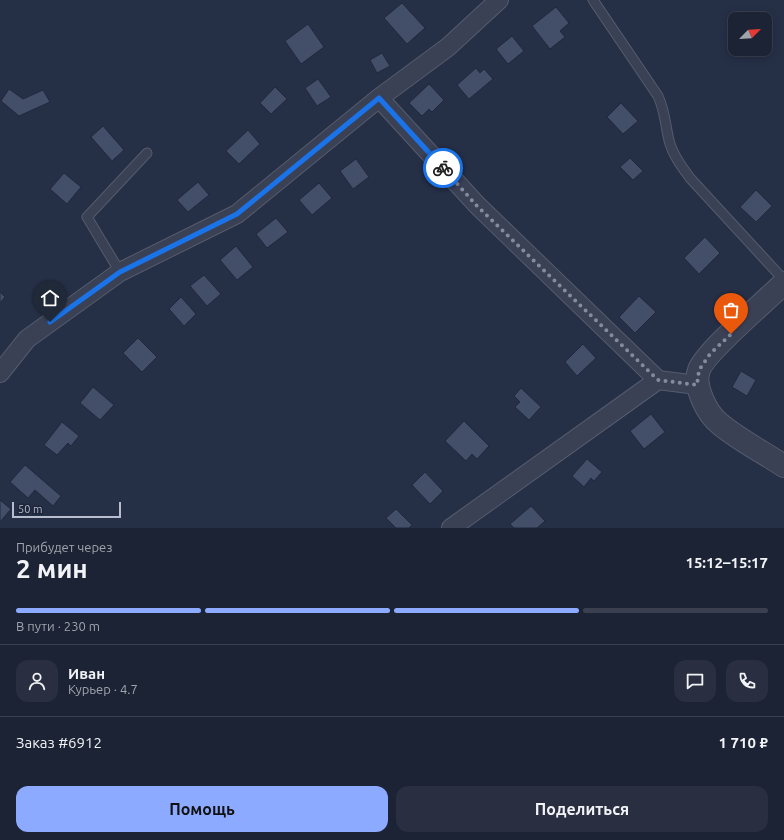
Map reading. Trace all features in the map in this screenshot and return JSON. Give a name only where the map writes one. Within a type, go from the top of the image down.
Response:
[{"type":"street","points":[[0,373],[27,339],[120,272],[237,214],[379,98],[448,47],[499,0]]},
{"type":"street","points":[[379,98],[477,206],[658,380],[697,385]]},
{"type":"street","points":[[784,283],[710,354],[699,370],[697,385],[702,399],[719,424],[784,466]]},
{"type":"street","points":[[453,527],[658,380]]},
{"type":"lane","points":[[593,0],[658,96],[664,109],[670,143],[677,162],[784,280]]},
{"type":"lane","points":[[120,272],[87,217],[147,153]]},
{"type":"building","points":[[402,3],[425,28],[407,44],[384,18]]},
{"type":"building","points":[[556,7],[569,23],[560,31],[565,37],[550,49],[532,26]]},
{"type":"building","points":[[308,24],[324,47],[301,64],[285,41]]},
{"type":"building","points":[[512,36],[524,51],[508,64],[496,49]]},
{"type":"building","points":[[382,53],[390,66],[377,73],[370,60]]},
{"type":"building","points":[[476,68],[480,73],[484,69],[493,79],[469,99],[457,85]]},
{"type":"building","points":[[318,79],[331,97],[317,106],[305,88]]},
{"type":"building","points":[[429,84],[444,100],[432,112],[429,109],[422,116],[409,103]]},
{"type":"building","points":[[275,87],[287,99],[271,114],[260,103]]},
{"type":"building","points":[[9,89],[23,99],[43,90],[50,102],[19,116],[1,101]]},
{"type":"building","points":[[621,103],[638,121],[623,134],[607,117]]},
{"type":"building","points":[[103,126],[124,150],[112,161],[91,137]]},
{"type":"building","points":[[248,130],[260,144],[239,164],[226,151]]},
{"type":"building","points":[[630,158],[643,171],[633,180],[620,167]]},
{"type":"building","points":[[356,159],[369,177],[353,189],[340,171]]},
{"type":"building","points":[[64,173],[81,187],[67,204],[50,189]]},
{"type":"building","points":[[198,182],[209,195],[188,212],[177,200]]},
{"type":"building","points":[[319,183],[332,198],[312,215],[299,200]]},
{"type":"building","points":[[756,190],[772,206],[756,222],[740,207]]},
{"type":"building","points":[[276,218],[288,232],[267,248],[256,234]]},
{"type":"building","points":[[705,237],[720,253],[699,274],[684,258]]},
{"type":"building","points":[[236,246],[253,267],[237,280],[220,260]]},
{"type":"building","points":[[204,275],[221,294],[207,306],[190,286]]},
{"type":"building","points":[[0,292],[5,297],[0,303]]},
{"type":"building","points":[[639,296],[656,312],[635,333],[619,317]]},
{"type":"building","points":[[181,297],[196,314],[184,326],[169,309]]},
{"type":"building","points":[[138,338],[157,357],[142,372],[123,353]]},
{"type":"building","points":[[583,344],[596,358],[577,376],[565,362]]},
{"type":"building","points":[[741,371],[756,380],[747,396],[732,387]]},
{"type":"building","points":[[93,387],[114,405],[100,420],[80,403]]},
{"type":"building","points":[[521,388],[541,407],[529,420],[515,407],[520,402],[514,396]]},
{"type":"building","points":[[651,414],[665,432],[644,449],[630,431]]},
{"type":"building","points":[[464,421],[489,446],[477,459],[472,454],[466,461],[445,441]]},
{"type":"building","points":[[62,422],[79,436],[71,446],[68,443],[57,455],[44,445]]},
{"type":"building","points":[[587,459],[602,472],[594,481],[591,478],[584,487],[572,476]]},
{"type":"building","points":[[25,465],[61,496],[53,506],[35,490],[28,498],[10,482]]},
{"type":"building","points":[[425,472],[443,491],[430,504],[412,485]]},
{"type":"building","points":[[0,500],[11,509],[0,522]]},
{"type":"building","points":[[531,506],[545,521],[537,528],[514,528],[510,524]]},
{"type":"building","points":[[396,509],[412,525],[409,528],[396,528],[386,518]]},
{"type":"way so far","points":[[443,168],[477,206],[584,307],[658,380],[697,385],[699,370],[710,354],[731,334]]},
{"type":"route","points":[[50,322],[120,272],[237,214],[379,98],[443,168]]}]
